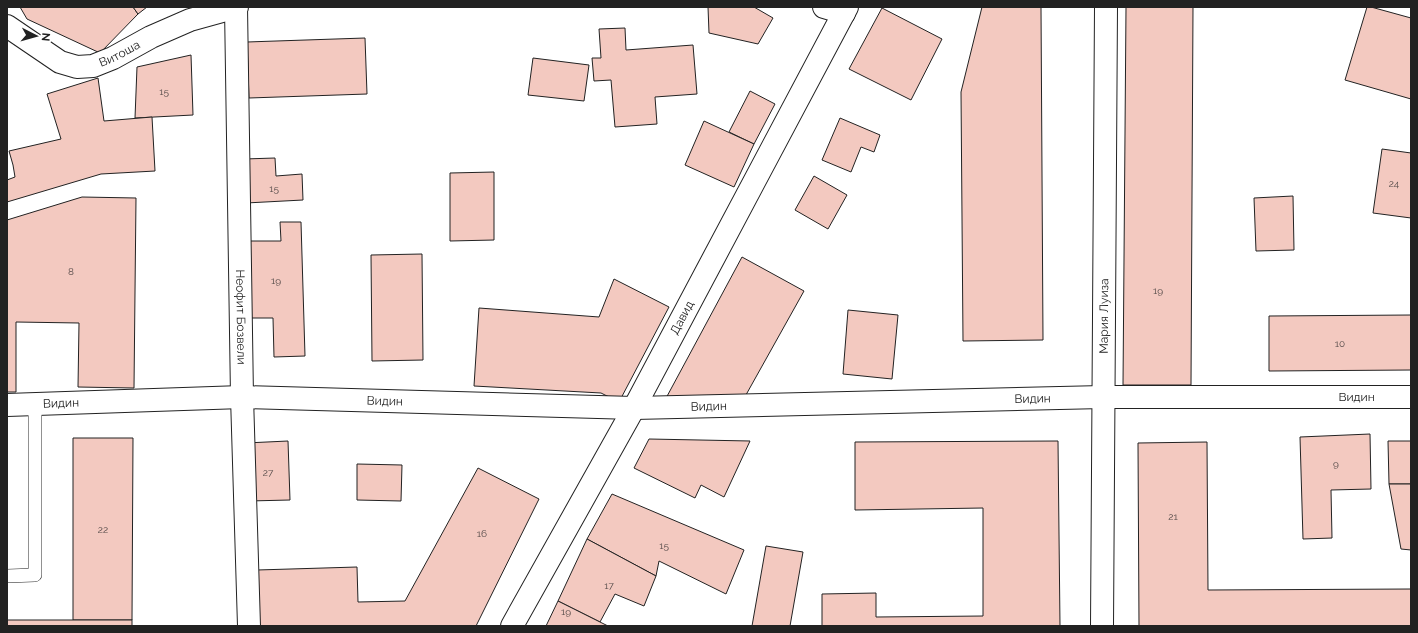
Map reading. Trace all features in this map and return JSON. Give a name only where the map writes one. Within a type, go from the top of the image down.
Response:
[{"type":"street","name":"Витоша","points":[[7,26],[60,62],[77,67],[93,66],[113,58],[151,37],[190,20],[236,7]]},
{"type":"street","name":"Неофит Бозвели","points":[[236,7],[242,397],[249,626]]},
{"type":"street","name":"Мария Луиза","points":[[1102,626],[1106,7]]},
{"type":"street","name":"Давид","points":[[512,626],[634,408],[838,9]]},
{"type":"street","name":"Видин","points":[[7,405],[242,397],[634,408],[1103,396],[1411,396]]},
{"type":"lane","points":[[7,576],[35,575],[35,404]]},
{"type":"building","points":[[20,7],[133,7],[138,14],[100,53],[27,19]]},
{"type":"building","points":[[133,7],[147,7],[138,14]]},
{"type":"building","points":[[708,7],[754,7],[773,18],[758,44],[709,33]]},
{"type":"building","points":[[982,7],[1041,7],[1043,340],[963,341],[961,92]]},
{"type":"building","points":[[1126,7],[1193,7],[1191,385],[1123,385]]},
{"type":"building","points":[[1367,7],[1411,18],[1411,99],[1345,80]]},
{"type":"building","points":[[882,8],[942,39],[911,100],[849,69]]},
{"type":"building","points":[[625,28],[626,50],[693,45],[697,94],[655,97],[657,124],[615,127],[611,80],[594,81],[592,58],[601,58],[599,29]]},
{"type":"building","points":[[365,38],[367,94],[249,98],[247,42]]},
{"type":"building","points":[[191,55],[193,115],[135,118],[137,67]]},
{"type":"building","points":[[533,58],[589,65],[584,101],[528,95]]},
{"type":"building","points":[[98,78],[104,121],[152,117],[155,171],[101,174],[7,202],[7,180],[15,177],[9,151],[61,139],[47,94]]},
{"type":"building","points":[[750,91],[775,104],[754,144],[729,132]]},
{"type":"building","points":[[840,118],[880,135],[874,152],[861,147],[851,172],[822,160]]},
{"type":"building","points":[[704,121],[754,144],[734,187],[685,165]]},
{"type":"building","points":[[1382,149],[1411,153],[1411,218],[1373,213]]},
{"type":"building","points":[[275,158],[276,176],[302,174],[303,200],[246,203],[244,159]]},
{"type":"building","points":[[494,172],[494,240],[450,241],[450,173]]},
{"type":"building","points":[[814,176],[847,195],[828,229],[795,210]]},
{"type":"building","points":[[1293,196],[1294,250],[1256,251],[1254,198]]},
{"type":"building","points":[[82,197],[136,198],[134,388],[78,387],[79,323],[16,322],[16,392],[7,392],[7,220]]},
{"type":"building","points":[[280,222],[301,222],[305,356],[274,357],[273,318],[250,318],[248,241],[281,241]]},
{"type":"building","points":[[422,254],[423,360],[372,361],[371,255]]},
{"type":"building","points":[[742,257],[804,291],[742,402],[665,400]]},
{"type":"building","points":[[614,279],[669,307],[619,402],[601,393],[474,386],[479,308],[599,317]]},
{"type":"building","points":[[848,310],[898,315],[892,379],[843,374]]},
{"type":"building","points":[[1411,315],[1411,370],[1269,371],[1269,316]]},
{"type":"building","points":[[1370,434],[1371,489],[1331,490],[1332,538],[1303,539],[1300,437]]},
{"type":"building","points":[[73,438],[133,438],[132,620],[73,620]]},
{"type":"building","points":[[649,439],[750,441],[724,497],[701,485],[695,498],[634,468]]},
{"type":"building","points":[[288,441],[290,500],[249,501],[246,443]]},
{"type":"building","points":[[1058,441],[1060,626],[822,626],[822,594],[876,593],[876,617],[983,616],[983,508],[855,510],[855,442]]},
{"type":"building","points":[[1388,441],[1411,441],[1411,484],[1389,484]]},
{"type":"building","points":[[1207,442],[1208,590],[1411,589],[1411,626],[1139,626],[1138,443]]},
{"type":"building","points":[[357,464],[402,465],[401,501],[357,500]]},
{"type":"building","points":[[478,468],[539,499],[476,626],[258,626],[257,570],[357,567],[358,602],[405,601]]},
{"type":"building","points":[[1389,484],[1411,484],[1411,550],[1401,549]]},
{"type":"building","points":[[612,494],[744,550],[726,594],[659,561],[656,576],[587,539]]},
{"type":"building","points":[[587,539],[656,576],[644,606],[615,594],[600,622],[558,601]]},
{"type":"building","points":[[766,546],[803,552],[790,626],[752,626]]},
{"type":"building","points":[[558,601],[608,626],[546,626]]},
{"type":"building","points":[[7,620],[132,620],[132,626],[7,626]]}]
